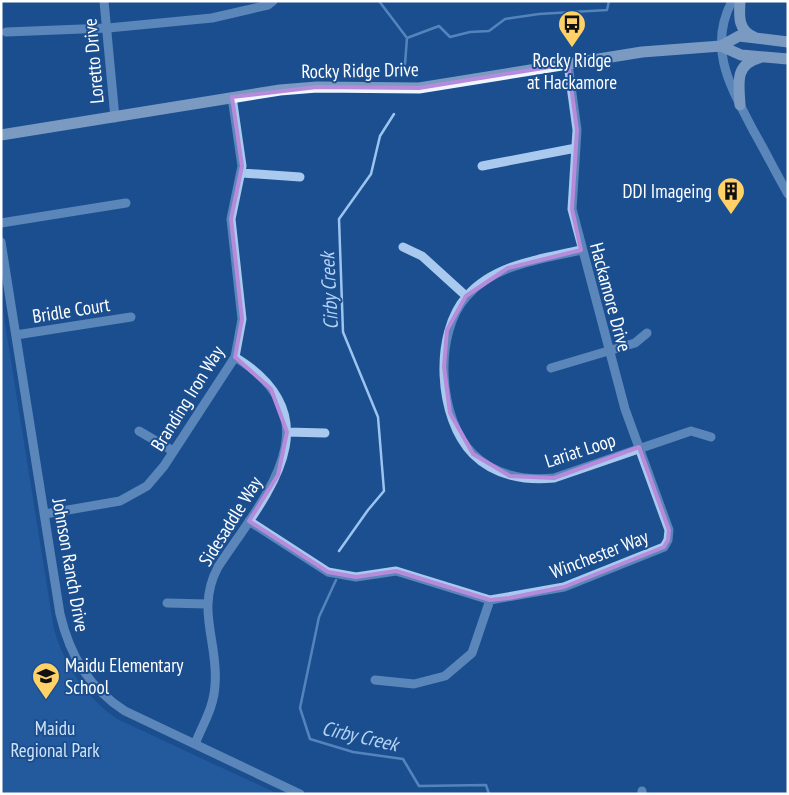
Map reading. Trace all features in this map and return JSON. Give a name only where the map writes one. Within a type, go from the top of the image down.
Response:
[{"type":"main road","points":[[740,1],[739,18],[741,26],[748,34],[758,38]]},
{"type":"main road","name":"Rocky Ridge Drive","points":[[1,135],[115,118],[232,97],[317,87],[419,88],[642,52],[721,46],[739,36],[788,42]]},
{"type":"main road","name":"Rocky Ridge Drive","points":[[721,46],[741,55],[788,59]]},
{"type":"main road","points":[[740,105],[738,75],[746,63],[764,56]]},
{"type":"street","name":"Loretto Drive","points":[[104,1],[115,118]]},
{"type":"street","points":[[6,32],[108,28],[212,18],[268,5],[273,1]]},
{"type":"street","points":[[732,1],[723,25],[721,46],[728,80],[788,194]]},
{"type":"street","name":"Hackamore Drive","points":[[568,64],[574,104],[576,148],[572,209],[581,250],[625,409],[669,530]]},
{"type":"street","name":"Branding Iron Way","points":[[45,514],[113,502],[133,495],[153,480],[235,357],[242,319],[231,219],[242,173],[241,151],[232,97]]},
{"type":"street","points":[[482,166],[576,148]]},
{"type":"street","points":[[242,173],[300,177]]},
{"type":"street","points":[[1,223],[126,203]]},
{"type":"street","name":"Johnson Ranch Drive","points":[[1,242],[65,634],[84,674],[103,695],[125,711],[300,794]]},
{"type":"street","points":[[403,247],[422,256],[466,296]]},
{"type":"street","name":"Lariat Loop","points":[[581,250],[508,268],[484,281],[466,296],[448,330],[444,367],[450,413],[473,454],[491,467],[510,476],[535,480],[554,478],[639,447],[690,431],[711,437]]},
{"type":"street","name":"Bridle Court","points":[[16,335],[131,317]]},
{"type":"street","points":[[551,368],[635,343],[647,333]]},
{"type":"street","points":[[235,357],[254,370],[271,389],[282,410],[287,432],[325,433]]},
{"type":"street","points":[[139,431],[174,451]]},
{"type":"street","name":"Sidesaddle Way","points":[[195,744],[212,706],[216,685],[207,604],[214,575],[278,475],[284,457],[287,432]]},
{"type":"street","name":"Winchester Way","points":[[249,521],[328,572],[356,577],[396,572],[490,600],[564,587],[664,547],[668,540],[669,530]]},
{"type":"street","points":[[376,680],[414,684],[445,676],[472,654],[490,600]]},
{"type":"street","points":[[167,603],[207,604]]},
{"type":"highlighted area","points":[[568,64],[577,130],[572,209],[581,250],[508,268],[466,296],[447,330],[444,367],[450,413],[473,454],[510,476],[554,478],[639,447],[669,530],[668,540],[664,547],[564,587],[490,600],[396,571],[356,577],[328,572],[249,521],[278,475],[287,432],[271,389],[235,357],[242,319],[231,219],[242,166],[232,97],[317,87],[419,88]]},
{"type":"green space","name":"Maidu Regional Park","points":[[1,299],[54,630],[64,657],[86,691],[117,719],[278,794],[1,794]]},
{"type":"waterway","name":"Cirby Creek","points":[[379,1],[407,38],[405,64]]},
{"type":"waterway","points":[[407,38],[439,26],[450,37],[470,32],[489,31],[505,19],[539,14],[607,10],[609,1]]},
{"type":"waterway","name":"Cirby Creek","points":[[339,551],[384,491],[378,417],[343,332],[339,219],[371,174],[380,136],[394,114]]},
{"type":"waterway","name":"Cirby Creek","points":[[336,580],[319,617],[300,708],[310,739],[353,752],[403,759],[419,786],[486,785],[489,794]]},
{"type":"place","name":"Rocky Ridge at Hackamore","points":[[572,48]]},
{"type":"place","name":"DDI Imageing","points":[[731,215]]},
{"type":"place","name":"Maidu Elementary School","points":[[46,700]]}]
